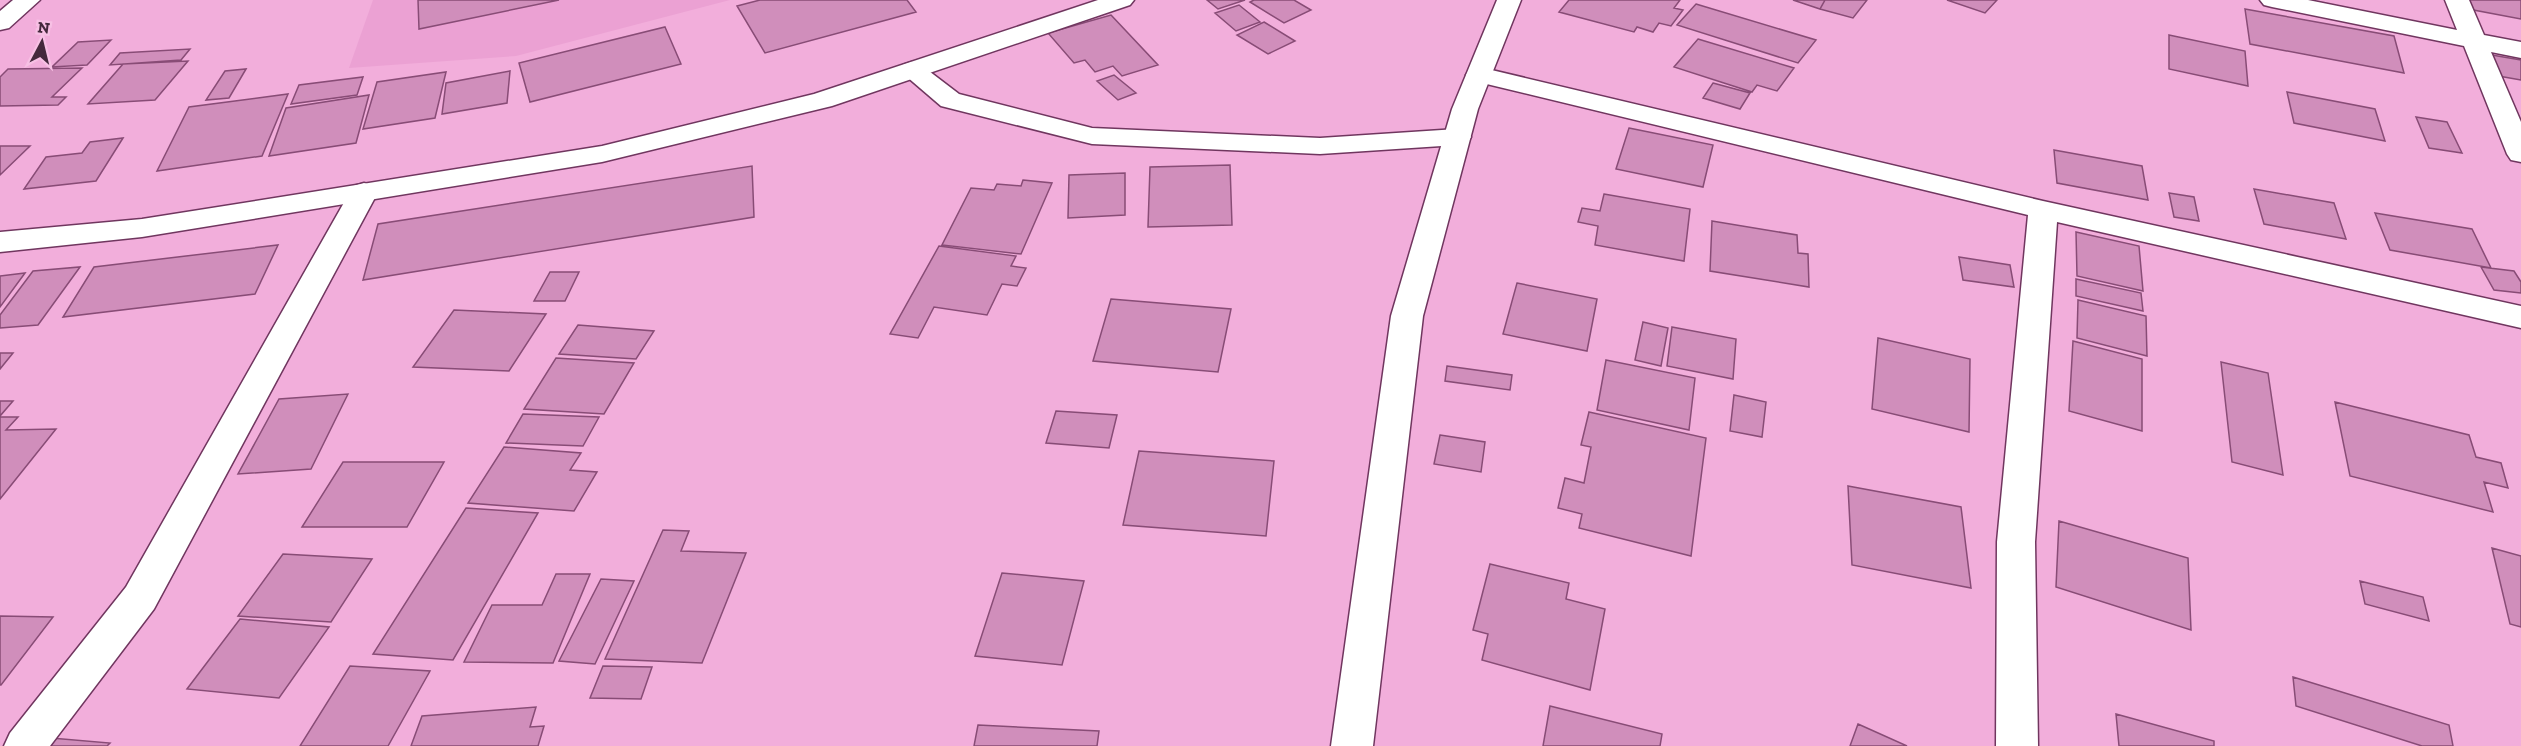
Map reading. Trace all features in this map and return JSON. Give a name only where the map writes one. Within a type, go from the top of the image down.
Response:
[{"type":"street","points":[[0,23],[28,0]]},
{"type":"street","points":[[0,242],[142,228],[602,154],[823,100],[1122,0]]},
{"type":"street","points":[[1352,746],[1407,316],[1465,109],[1509,0]]},
{"type":"street","points":[[2272,0],[2521,50]]},
{"type":"street","points":[[2457,0],[2521,154]]},
{"type":"street","points":[[912,70],[950,100],[1092,136],[1320,146],[1457,137]]},
{"type":"street","points":[[1479,75],[2043,210],[2521,317]]},
{"type":"street","points":[[25,746],[140,598],[363,192]]},
{"type":"street","points":[[2018,746],[2016,542],[2043,210]]},
{"type":"shaded area","points":[[373,0],[730,0],[516,56],[349,68]]},
{"type":"building","points":[[418,0],[559,0],[419,29]]},
{"type":"building","points":[[760,0],[907,0],[916,12],[765,53],[737,6]]},
{"type":"building","points":[[1207,0],[1245,0],[1218,9]]},
{"type":"building","points":[[1254,0],[1294,0],[1311,10],[1284,23],[1250,2]]},
{"type":"building","points":[[1569,0],[1680,0],[1674,8],[1683,10],[1671,26],[1659,23],[1653,32],[1637,27],[1634,32],[1559,12]]},
{"type":"building","points":[[1793,0],[1825,0],[1820,9]]},
{"type":"building","points":[[1825,0],[1867,0],[1853,18],[1820,9]]},
{"type":"building","points":[[1947,0],[1997,0],[1985,13]]},
{"type":"building","points":[[2460,0],[2521,0],[2521,19],[2463,8]]},
{"type":"building","points":[[1696,4],[1816,40],[1798,63],[1677,25]]},
{"type":"building","points":[[1239,5],[1260,22],[1236,31],[1215,13]]},
{"type":"building","points":[[2245,9],[2394,36],[2404,73],[2250,44]]},
{"type":"building","points":[[1111,15],[1158,65],[1122,76],[1113,66],[1095,72],[1085,60],[1074,63],[1048,33]]},
{"type":"building","points":[[1264,22],[1295,41],[1268,54],[1237,35]]},
{"type":"building","points":[[665,27],[681,64],[530,102],[519,63]]},
{"type":"building","points":[[2169,35],[2245,51],[2248,86],[2169,69]]},
{"type":"building","points":[[1698,39],[1794,68],[1777,91],[1757,85],[1752,92],[1674,67]]},
{"type":"building","points":[[111,40],[87,65],[52,67],[78,42]]},
{"type":"building","points":[[190,49],[181,60],[110,65],[120,53]]},
{"type":"building","points":[[2486,54],[2521,60],[2521,80],[2493,75]]},
{"type":"building","points":[[188,61],[155,100],[88,104],[123,64]]},
{"type":"building","points":[[82,68],[52,97],[66,97],[58,105],[0,106],[0,77],[8,69]]},
{"type":"building","points":[[246,69],[229,98],[206,100],[225,71]]},
{"type":"building","points":[[510,71],[507,103],[442,114],[446,83]]},
{"type":"building","points":[[446,72],[435,118],[363,129],[377,82]]},
{"type":"building","points":[[1114,75],[1136,93],[1118,100],[1097,81]]},
{"type":"building","points":[[363,77],[357,95],[291,104],[299,85]]},
{"type":"building","points":[[1713,83],[1750,93],[1740,109],[1703,98]]},
{"type":"building","points":[[2287,92],[2375,109],[2385,141],[2294,123]]},
{"type":"building","points":[[288,94],[262,156],[157,171],[189,107]]},
{"type":"building","points":[[369,95],[356,143],[269,156],[286,108]]},
{"type":"building","points":[[2416,117],[2447,122],[2462,153],[2429,148]]},
{"type":"building","points":[[1629,128],[1713,145],[1703,187],[1616,169]]},
{"type":"building","points":[[123,138],[96,181],[24,189],[46,157],[82,153],[90,142]]},
{"type":"building","points":[[0,146],[30,146],[0,175]]},
{"type":"building","points":[[2054,150],[2142,166],[2148,200],[2057,183]]},
{"type":"building","points":[[1230,165],[1232,225],[1148,227],[1150,167]]},
{"type":"building","points":[[752,166],[754,217],[363,280],[378,224]]},
{"type":"building","points":[[1125,173],[1125,215],[1068,218],[1069,175]]},
{"type":"building","points":[[1023,180],[1052,183],[1021,254],[942,245],[971,188],[994,190],[997,184],[1021,186]]},
{"type":"building","points":[[2254,189],[2334,203],[2346,239],[2264,224]]},
{"type":"building","points":[[2169,193],[2194,197],[2199,221],[2174,217]]},
{"type":"building","points":[[1604,194],[1690,209],[1684,261],[1595,245],[1598,226],[1578,222],[1582,208],[1600,211]]},
{"type":"building","points":[[2375,213],[2472,229],[2491,268],[2390,250]]},
{"type":"building","points":[[1712,221],[1797,235],[1798,253],[1808,254],[1809,287],[1710,271]]},
{"type":"building","points":[[2076,232],[2139,246],[2143,291],[2077,276]]},
{"type":"building","points":[[278,245],[255,294],[63,317],[94,267]]},
{"type":"building","points":[[939,246],[1016,256],[1011,266],[1026,268],[1017,286],[1002,284],[987,315],[934,307],[918,338],[890,334]]},
{"type":"building","points":[[1959,257],[2010,265],[2014,287],[1963,280]]},
{"type":"building","points":[[80,267],[38,325],[0,328],[0,315],[33,271]]},
{"type":"building","points":[[2481,267],[2514,271],[2521,282],[2521,293],[2494,290]]},
{"type":"building","points":[[550,272],[579,272],[565,301],[534,301]]},
{"type":"building","points":[[25,273],[0,307],[0,276]]},
{"type":"building","points":[[2076,279],[2141,293],[2143,311],[2076,296]]},
{"type":"building","points":[[1517,283],[1597,299],[1587,351],[1503,334]]},
{"type":"building","points":[[1111,299],[1231,309],[1218,372],[1093,361]]},
{"type":"building","points":[[2078,300],[2146,316],[2147,356],[2077,338]]},
{"type":"building","points":[[454,310],[546,314],[509,371],[413,367]]},
{"type":"building","points":[[1643,322],[1668,328],[1661,366],[1635,360]]},
{"type":"building","points":[[578,325],[654,331],[636,359],[559,354]]},
{"type":"building","points":[[1672,327],[1736,339],[1733,379],[1667,366]]},
{"type":"building","points":[[1878,338],[1970,359],[1969,432],[1872,409]]},
{"type":"building","points":[[2073,341],[2142,359],[2142,431],[2069,411]]},
{"type":"building","points":[[0,353],[13,353],[0,369]]},
{"type":"building","points":[[556,358],[634,363],[604,414],[524,409]]},
{"type":"building","points":[[1606,360],[1695,378],[1689,430],[1597,410]]},
{"type":"building","points":[[2221,362],[2268,373],[2283,475],[2232,462]]},
{"type":"building","points":[[1447,366],[1512,375],[1510,390],[1445,381]]},
{"type":"building","points":[[348,394],[311,469],[238,474],[279,399]]},
{"type":"building","points":[[1734,395],[1766,402],[1762,437],[1730,431]]},
{"type":"building","points":[[0,401],[13,401],[0,416]]},
{"type":"building","points":[[2335,402],[2469,435],[2476,457],[2501,463],[2508,488],[2484,482],[2493,512],[2350,476]]},
{"type":"building","points":[[1056,411],[1117,415],[1109,448],[1046,443]]},
{"type":"building","points":[[1589,412],[1706,438],[1691,556],[1579,528],[1582,514],[1558,508],[1565,478],[1584,483],[1591,447],[1581,445]]},
{"type":"building","points":[[523,414],[599,417],[583,446],[506,443]]},
{"type":"building","points":[[0,417],[18,417],[6,430],[56,429],[0,499]]},
{"type":"building","points":[[1440,435],[1485,442],[1481,472],[1434,464]]},
{"type":"building","points":[[504,447],[581,453],[570,470],[597,472],[574,511],[468,503]]},
{"type":"building","points":[[1139,451],[1274,461],[1266,536],[1123,525]]},
{"type":"building","points":[[343,462],[444,462],[407,527],[302,527]]},
{"type":"building","points":[[1848,486],[1961,507],[1971,588],[1852,565]]},
{"type":"building","points":[[466,508],[538,513],[453,660],[373,654]]},
{"type":"building","points":[[2059,521],[2188,558],[2191,630],[2056,587]]},
{"type":"building","points":[[663,530],[689,531],[681,551],[746,553],[702,663],[605,659]]},
{"type":"building","points":[[2492,548],[2521,556],[2521,627],[2510,624]]},
{"type":"building","points":[[283,554],[372,559],[331,622],[238,616]]},
{"type":"building","points":[[1490,564],[1569,583],[1566,599],[1605,609],[1590,690],[1482,660],[1488,634],[1473,630]]},
{"type":"building","points":[[1002,573],[1084,581],[1062,665],[975,656]]},
{"type":"building","points":[[556,574],[590,574],[553,663],[464,662],[492,605],[542,605]]},
{"type":"building","points":[[601,579],[634,581],[595,664],[559,661]]},
{"type":"building","points":[[2360,581],[2423,597],[2429,621],[2365,604]]},
{"type":"building","points":[[0,616],[53,617],[1,685],[0,685]]},
{"type":"building","points":[[240,619],[329,627],[279,698],[187,689]]},
{"type":"building","points":[[350,666],[430,671],[388,746],[300,746]]},
{"type":"building","points":[[603,666],[652,667],[641,699],[590,698]]},
{"type":"building","points":[[2293,677],[2449,725],[2453,746],[2422,746],[2296,706]]},
{"type":"building","points":[[1550,706],[1662,734],[1660,746],[1543,746]]},
{"type":"building","points":[[536,707],[530,727],[544,726],[538,746],[411,746],[422,716]]},
{"type":"building","points":[[2116,714],[2214,741],[2214,746],[2119,746]]},
{"type":"building","points":[[1858,724],[1907,746],[1850,746]]},
{"type":"building","points":[[978,725],[1099,731],[1097,746],[974,746]]},
{"type":"building","points":[[51,738],[110,743],[107,746],[44,746]]}]
